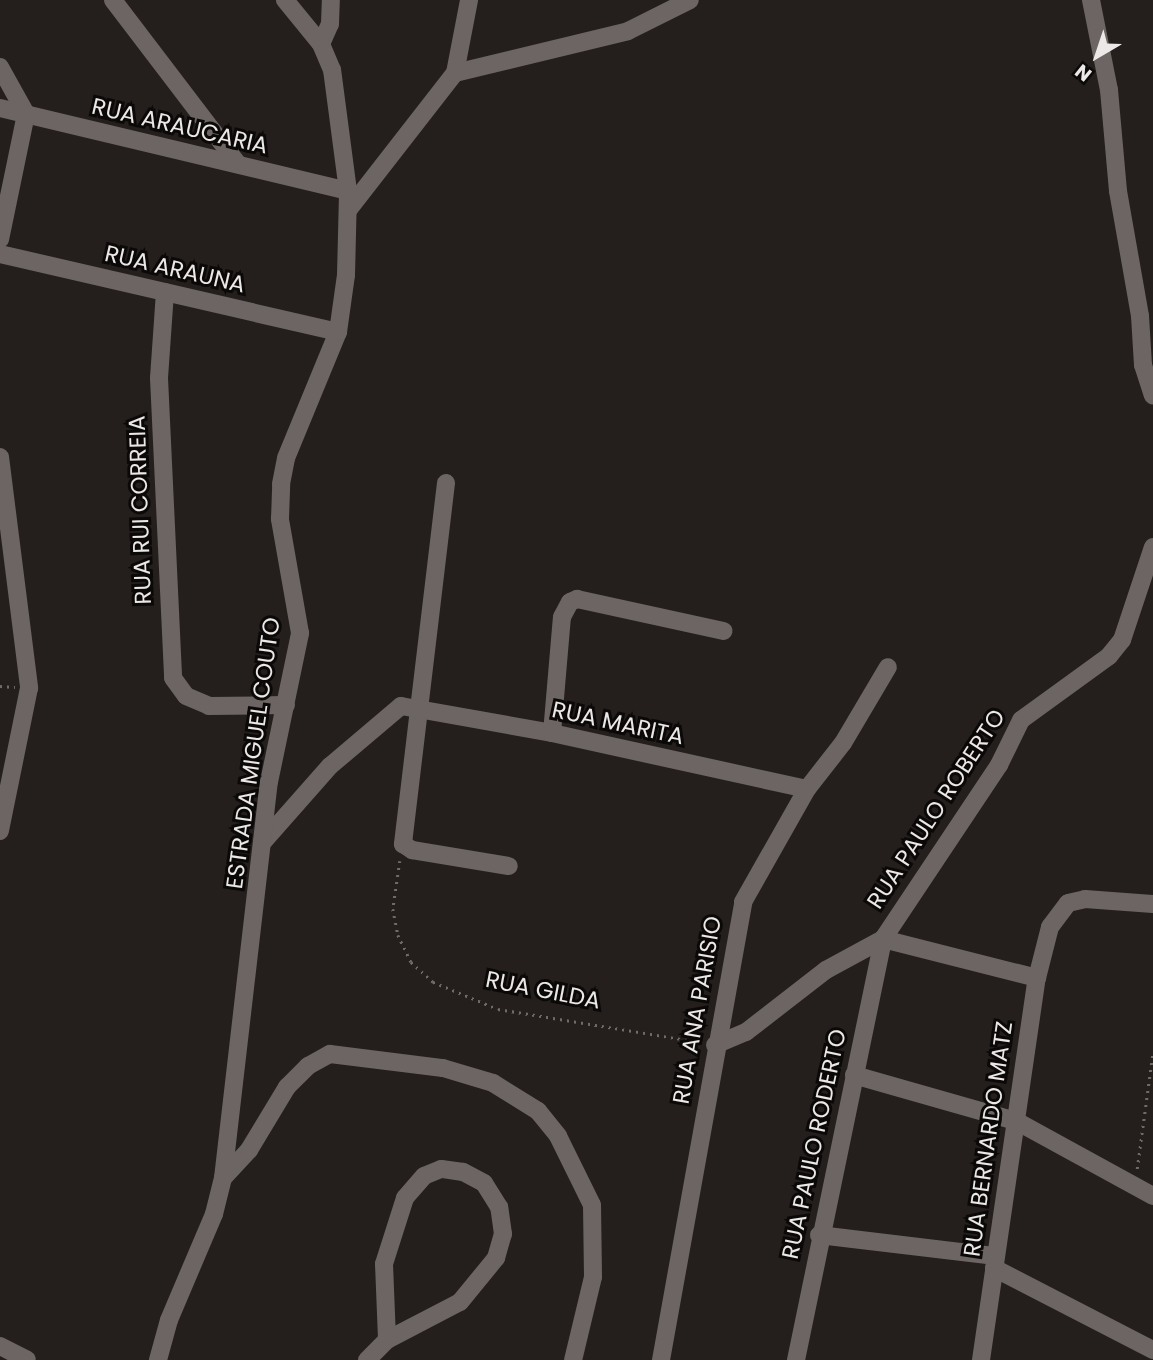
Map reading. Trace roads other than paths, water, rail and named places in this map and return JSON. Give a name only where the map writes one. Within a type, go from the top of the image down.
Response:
[{"type":"street","points":[[113,0],[238,164]]},
{"type":"street","name":"ESTRADA MIGUEL COUTO","points":[[158,1360],[169,1320],[214,1214],[223,1178],[269,782],[300,633],[280,519],[281,484],[286,458],[338,332],[349,200],[338,101],[321,44],[285,0]]},
{"type":"street","points":[[321,44],[330,24],[331,0]]},
{"type":"street","points":[[349,200],[455,72],[469,0]]},
{"type":"street","points":[[455,72],[628,31],[690,0]]},
{"type":"street","points":[[1091,0],[1109,90],[1118,191],[1151,385]]},
{"type":"street","points":[[0,67],[26,114],[0,239]]},
{"type":"street","name":"RUA ARAUCARIA","points":[[0,108],[238,164],[349,200]]},
{"type":"street","name":"RUA ARAUNA","points":[[0,254],[338,332]]},
{"type":"street","name":"RUA RUI CORREIA","points":[[165,292],[159,378],[168,641],[177,687],[197,703],[209,706],[286,705]]},
{"type":"street","points":[[0,457],[4,510],[29,688],[0,831]]},
{"type":"street","points":[[446,482],[403,840],[412,850],[509,866]]},
{"type":"street","name":"RUA PAULO ROBERTO","points":[[883,939],[999,765],[1021,720],[1109,656],[1122,640],[1153,548]]},
{"type":"street","points":[[552,733],[565,606],[577,599],[724,631]]},
{"type":"street","name":"RUA ANA PARISIO","points":[[661,1360],[715,1045],[743,902],[807,789],[843,743],[888,667]]},
{"type":"street","points":[[262,843],[330,766],[373,725],[394,708],[417,710]]},
{"type":"street","name":"RUA MARITA","points":[[417,710],[552,733],[807,789]]},
{"type":"street","name":"RUA BERNARDO MATZ","points":[[981,1360],[1037,978],[1050,927],[1068,902],[1085,899],[1153,904]]},
{"type":"street","points":[[715,1045],[746,1032],[826,970],[883,939],[1037,978]]},
{"type":"street","name":"RUA PAULO RODERTO","points":[[802,1359],[819,1235],[883,939]]},
{"type":"street","points":[[223,1178],[249,1150],[287,1087],[316,1060],[330,1054],[443,1068],[493,1083],[537,1111],[551,1128],[580,1174],[592,1206],[593,1277],[573,1360]]},
{"type":"street","points":[[854,1075],[1016,1121],[1153,1196]]},
{"type":"street","points":[[367,1360],[387,1340],[460,1302],[496,1258],[503,1234],[499,1207],[484,1184],[463,1172],[441,1169],[424,1176],[405,1198],[384,1264],[387,1340]]},
{"type":"street","points":[[819,1235],[995,1262],[1153,1350]]},
{"type":"street","points":[[0,1346],[27,1360]]}]
